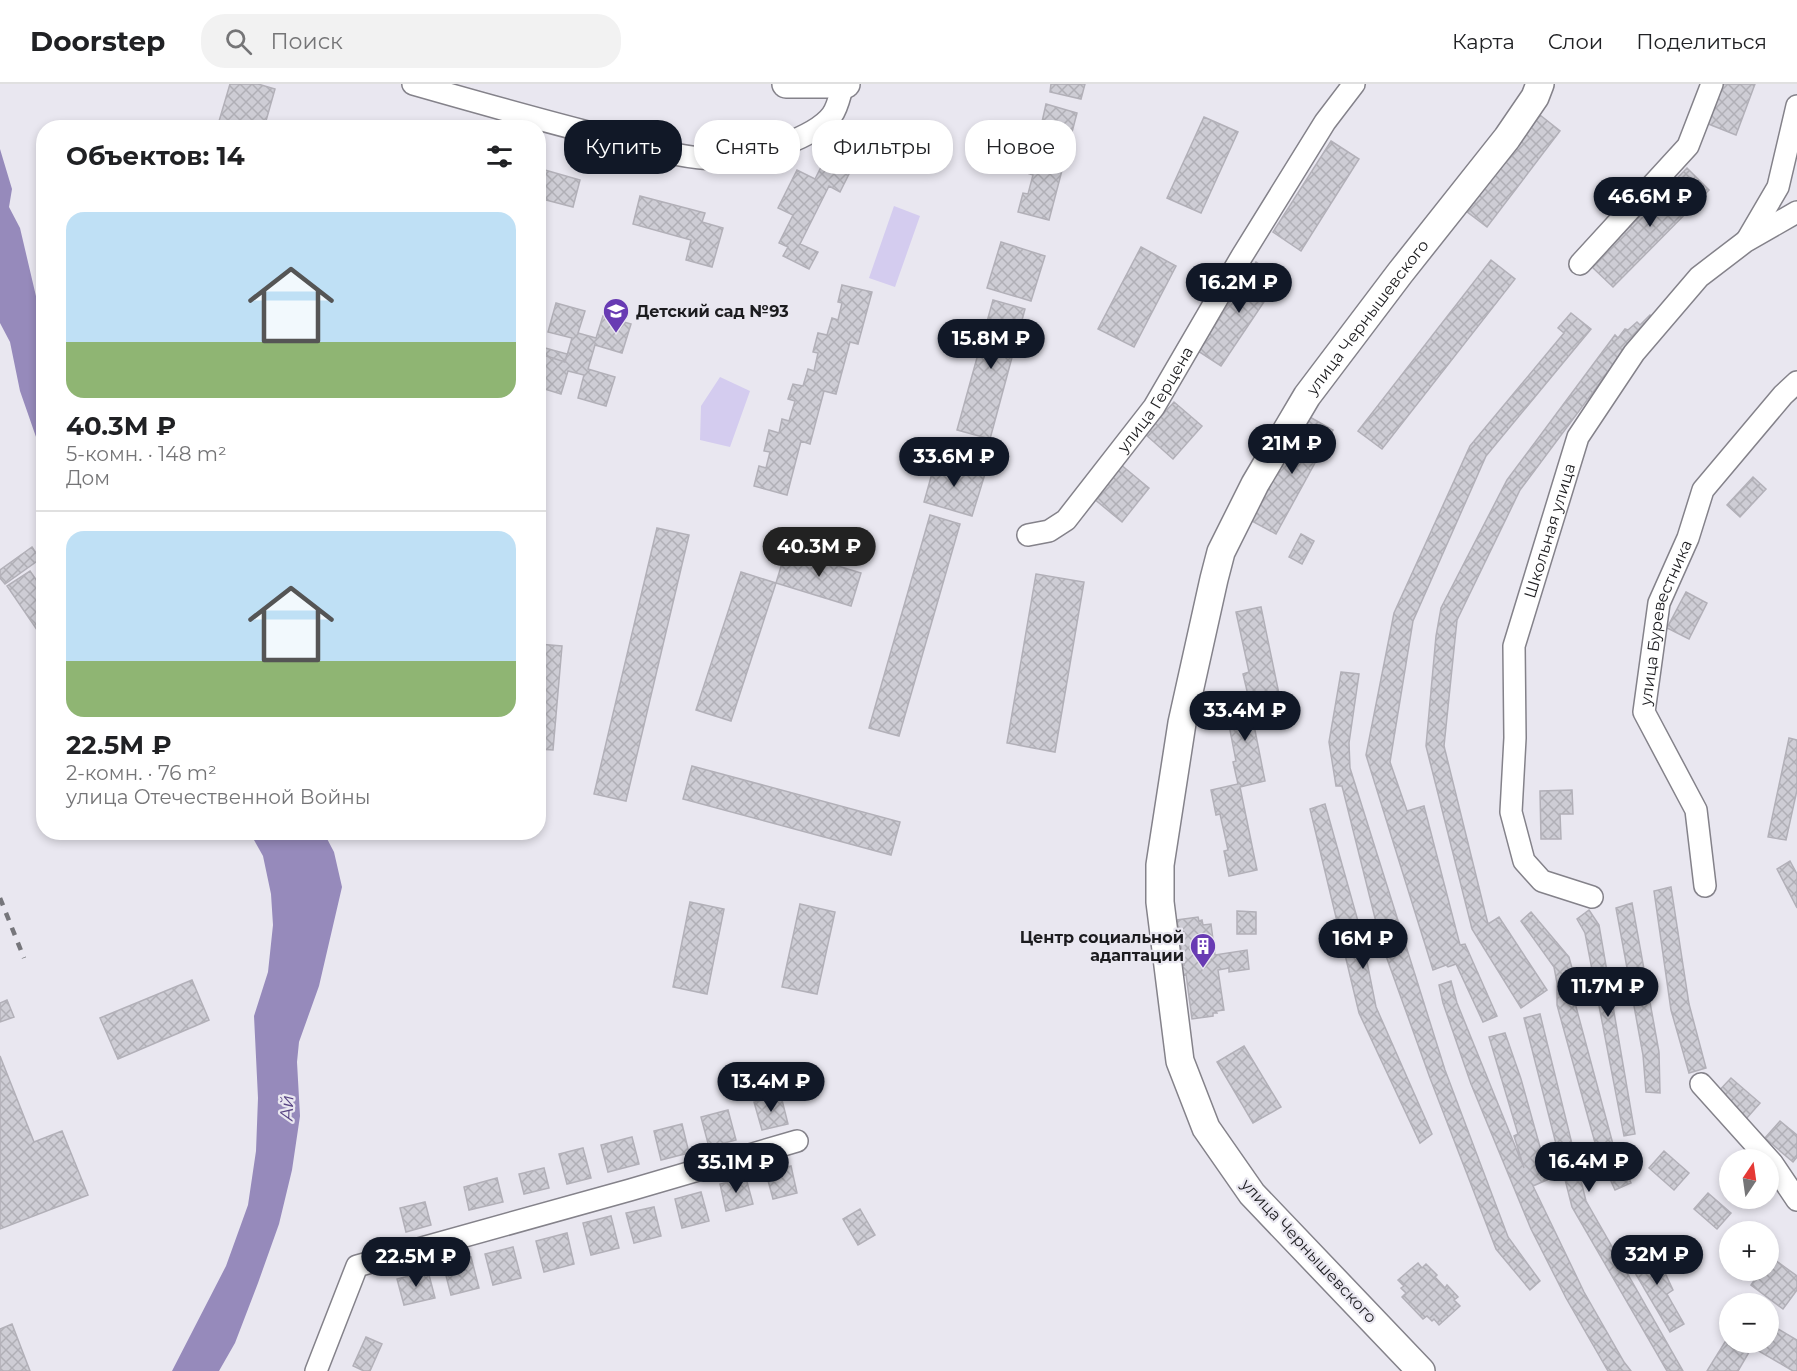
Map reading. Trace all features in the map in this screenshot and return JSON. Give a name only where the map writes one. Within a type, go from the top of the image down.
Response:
[{"type":"main road","points":[[786,84],[844,84]]},
{"type":"main road","name":"улица Чернышевского","points":[[1421,1371],[1252,1194],[1206,1128],[1180,1060],[1160,902],[1160,865],[1182,723],[1214,579],[1226,542],[1255,484],[1307,396],[1400,273],[1507,138],[1540,84]]},
{"type":"street","points":[[413,84],[541,120]]},
{"type":"street","points":[[546,121],[685,155],[725,159],[765,152],[813,131],[833,114],[844,84]]},
{"type":"street","name":"улица Герцена","points":[[1028,535],[1049,531],[1066,520],[1154,408],[1242,256],[1301,160],[1325,122],[1354,84]]},
{"type":"street","points":[[1580,264],[1688,146],[1712,84]]},
{"type":"street","points":[[1746,241],[1778,187],[1797,109]]},
{"type":"street","name":"Школьная улица","points":[[1592,897],[1542,881],[1524,861],[1511,812],[1515,738],[1514,646],[1578,437],[1634,353],[1699,277],[1746,241],[1797,212]]},
{"type":"street","name":"улица Буревестника","points":[[1705,886],[1695,810],[1644,712],[1659,603],[1688,538],[1703,490],[1783,395],[1797,382]]},
{"type":"street","points":[[1701,1084],[1772,1163],[1797,1200]]},
{"type":"street","points":[[316,1371],[357,1266],[797,1142]]},
{"type":"shaded area","points":[[894,206],[920,216],[895,287],[869,278]]},
{"type":"shaded area","points":[[720,377],[750,391],[730,447],[700,440],[701,406]]},
{"type":"water","points":[[0,149],[12,189],[9,207],[20,228],[36,296],[36,437],[20,391],[10,342],[0,323]]},
{"type":"water","name":"Ай","points":[[254,840],[328,840],[334,852],[342,887],[319,986],[299,1042],[297,1062],[300,1116],[292,1170],[279,1224],[258,1283],[235,1343],[219,1371],[172,1371],[226,1266],[248,1205],[256,1151],[258,1098],[254,1016],[268,972],[273,925],[271,894],[263,856]]},
{"type":"building","points":[[230,84],[258,84],[275,89],[266,120],[219,120]]},
{"type":"building","points":[[1051,84],[1085,84],[1081,99],[1050,92]]},
{"type":"building","points":[[1721,84],[1755,84],[1736,135],[1706,123]]},
{"type":"building","points":[[1046,104],[1077,113],[1075,120],[1042,120]]},
{"type":"building","points":[[1540,115],[1560,131],[1487,227],[1466,211]]},
{"type":"building","points":[[1204,117],[1238,132],[1201,213],[1167,198]]},
{"type":"building","points":[[1331,141],[1359,159],[1301,251],[1273,232]]},
{"type":"building","points":[[1687,168],[1709,190],[1613,287],[1591,266]]},
{"type":"building","points":[[546,170],[580,180],[573,207],[546,200]]},
{"type":"building","points":[[800,172],[815,179],[818,174],[849,174],[840,192],[829,186],[800,244],[818,252],[809,269],[783,256],[788,247],[779,243],[793,215],[778,208],[795,174],[800,174]]},
{"type":"building","points":[[1030,174],[1061,174],[1049,220],[1018,212],[1023,193],[1028,194],[1033,175]]},
{"type":"building","points":[[640,196],[705,213],[702,222],[723,228],[712,267],[686,260],[691,240],[633,224]]},
{"type":"building","points":[[1001,242],[1045,256],[1031,301],[987,288]]},
{"type":"building","points":[[1141,247],[1176,266],[1134,347],[1098,329]]},
{"type":"building","points":[[1491,260],[1515,279],[1382,449],[1358,431]]},
{"type":"building","points":[[1256,262],[1280,278],[1221,366],[1198,351]]},
{"type":"building","points":[[842,285],[872,292],[858,344],[850,342],[836,394],[824,391],[810,444],[801,441],[787,495],[754,486],[759,466],[766,468],[770,452],[764,451],[769,430],[779,433],[782,419],[789,421],[795,401],[788,399],[793,384],[803,386],[808,369],[814,371],[818,353],[813,352],[818,333],[827,335],[832,318],[838,320],[842,303],[838,302]]},
{"type":"building","points":[[993,300],[1025,309],[990,439],[957,430]]},
{"type":"building","points":[[556,303],[585,311],[578,333],[596,338],[603,316],[631,324],[622,353],[595,345],[588,369],[615,377],[606,406],[578,398],[584,375],[568,371],[561,394],[546,389],[546,356],[565,362],[572,338],[548,332]]},
{"type":"building","points":[[1571,313],[1591,329],[1486,456],[1413,621],[1390,762],[1407,811],[1424,806],[1460,945],[1465,944],[1497,1016],[1483,1022],[1456,964],[1433,970],[1366,755],[1394,613],[1470,446],[1564,333],[1558,328]]},
{"type":"building","points":[[1650,315],[1657,322],[1629,344],[1520,490],[1457,620],[1444,746],[1488,924],[1499,917],[1547,990],[1521,1008],[1472,929],[1426,746],[1436,636],[1441,608],[1507,480],[1615,335],[1618,338],[1625,329],[1628,330],[1637,322],[1640,325]]},
{"type":"building","points":[[546,348],[567,354],[565,362],[546,356]]},
{"type":"building","points":[[1174,402],[1202,426],[1173,459],[1145,434]]},
{"type":"building","points":[[1308,416],[1333,430],[1276,534],[1250,520]]},
{"type":"building","points":[[936,459],[985,474],[972,516],[924,502]]},
{"type":"building","points":[[1120,464],[1149,488],[1122,522],[1093,498]]},
{"type":"building","points":[[1753,477],[1766,489],[1740,517],[1727,505]]},
{"type":"building","points":[[930,515],[960,524],[899,736],[869,728]]},
{"type":"building","points":[[657,528],[689,535],[626,801],[594,794]]},
{"type":"building","points":[[1301,534],[1314,541],[1302,564],[1289,557]]},
{"type":"building","points":[[32,547],[36,553],[36,562],[5,584],[0,578],[0,570]]},
{"type":"building","points":[[786,550],[861,573],[851,606],[776,583]]},
{"type":"building","points":[[30,571],[36,580],[36,628],[7,586]]},
{"type":"building","points":[[741,572],[776,583],[731,721],[696,710]]},
{"type":"building","points":[[1036,574],[1084,582],[1055,752],[1007,743]]},
{"type":"building","points":[[1686,592],[1707,603],[1689,639],[1667,628]]},
{"type":"building","points":[[1261,607],[1279,694],[1249,700],[1265,781],[1240,787],[1257,870],[1229,876],[1224,851],[1228,850],[1220,814],[1216,815],[1211,790],[1238,784],[1229,725],[1225,726],[1219,701],[1248,695],[1243,674],[1249,672],[1236,612]]},
{"type":"building","points":[[546,645],[562,646],[553,750],[546,750]]},
{"type":"building","points":[[1341,672],[1359,674],[1349,743],[1350,768],[1445,1070],[1508,1237],[1540,1281],[1530,1290],[1496,1249],[1430,1078],[1381,942],[1342,786],[1336,786],[1329,742]]},
{"type":"building","points":[[1789,738],[1797,740],[1797,790],[1786,840],[1768,837]]},
{"type":"building","points":[[692,766],[900,822],[891,855],[683,799]]},
{"type":"building","points":[[1572,790],[1573,814],[1560,814],[1561,839],[1541,839],[1540,791]]},
{"type":"building","points":[[1325,804],[1361,932],[1376,1007],[1432,1134],[1420,1143],[1359,1013],[1310,809]]},
{"type":"building","points":[[1790,861],[1797,874],[1797,908],[1777,869]]},
{"type":"building","points":[[1671,887],[1689,1004],[1706,1068],[1689,1073],[1671,1010],[1654,891]]},
{"type":"building","points":[[690,902],[724,909],[707,994],[673,987]]},
{"type":"building","points":[[1632,903],[1659,1052],[1660,1093],[1646,1092],[1643,1055],[1616,908]]},
{"type":"building","points":[[800,904],[835,912],[817,994],[782,987]]},
{"type":"building","points":[[1589,910],[1599,925],[1635,1134],[1624,1136],[1585,933],[1577,919]]},
{"type":"building","points":[[1237,911],[1256,912],[1256,934],[1237,934]]},
{"type":"building","points":[[1531,912],[1569,957],[1575,979],[1575,1003],[1614,1148],[1631,1183],[1615,1190],[1597,1150],[1557,1005],[1554,967],[1521,921]]},
{"type":"building","name":"Центр социальной адаптации","points":[[1198,917],[1199,921],[1202,920],[1203,925],[1211,924],[1215,955],[1247,950],[1249,969],[1229,972],[1229,968],[1218,970],[1224,1010],[1216,1011],[1217,1013],[1213,1013],[1213,1016],[1192,1019],[1186,974],[1183,975],[1181,965],[1184,965],[1177,920]]},
{"type":"building","points":[[192,980],[209,1020],[118,1059],[100,1018]]},
{"type":"building","points":[[1451,981],[1457,1003],[1524,1168],[1514,1136],[1518,1134],[1489,1037],[1505,1033],[1521,1079],[1549,1179],[1533,1186],[1584,1292],[1631,1371],[1608,1371],[1566,1298],[1531,1229],[1471,1084],[1443,1003],[1439,985]]},
{"type":"building","points":[[7,1000],[14,1017],[0,1022],[0,1003]]},
{"type":"building","points":[[1540,1014],[1586,1201],[1683,1371],[1667,1371],[1572,1207],[1524,1018]]},
{"type":"building","points":[[1244,1046],[1281,1107],[1253,1123],[1217,1062]]},
{"type":"building","points":[[0,1056],[34,1142],[62,1131],[88,1195],[0,1229]]},
{"type":"building","points":[[1731,1078],[1760,1103],[1746,1119],[1717,1093]]},
{"type":"building","points":[[781,1096],[788,1124],[762,1130],[754,1102]]},
{"type":"building","points":[[728,1110],[736,1140],[709,1147],[701,1117]]},
{"type":"building","points":[[1780,1121],[1797,1135],[1797,1157],[1793,1162],[1765,1138]]},
{"type":"building","points":[[682,1124],[689,1153],[661,1160],[654,1131]]},
{"type":"building","points":[[632,1137],[639,1164],[608,1172],[601,1145]]},
{"type":"building","points":[[583,1148],[591,1178],[567,1184],[559,1154]]},
{"type":"building","points":[[1664,1151],[1689,1173],[1674,1190],[1649,1168]]},
{"type":"building","points":[[791,1166],[797,1193],[773,1199],[766,1173]]},
{"type":"building","points":[[544,1168],[549,1188],[524,1194],[519,1174]]},
{"type":"building","points":[[497,1178],[503,1202],[469,1210],[464,1187]]},
{"type":"building","points":[[746,1178],[753,1204],[726,1211],[720,1184]]},
{"type":"building","points":[[701,1192],[709,1221],[682,1228],[675,1199]]},
{"type":"building","points":[[1708,1193],[1719,1203],[1719,1209],[1726,1209],[1731,1213],[1724,1221],[1719,1221],[1717,1229],[1694,1209]]},
{"type":"building","points":[[425,1202],[431,1225],[406,1232],[400,1208]]},
{"type":"building","points":[[654,1207],[661,1236],[634,1243],[626,1213]]},
{"type":"building","points":[[860,1209],[875,1235],[858,1245],[843,1219]]},
{"type":"building","points":[[611,1216],[619,1248],[591,1255],[583,1223]]},
{"type":"building","points":[[567,1233],[574,1264],[544,1272],[536,1241]]},
{"type":"building","points":[[513,1247],[521,1278],[493,1285],[485,1254]]},
{"type":"building","points":[[1653,1247],[1673,1290],[1667,1294],[1684,1324],[1670,1332],[1628,1261]]},
{"type":"building","points":[[471,1257],[479,1288],[451,1295],[443,1264]]},
{"type":"building","points":[[1418,1263],[1422,1268],[1426,1264],[1445,1288],[1447,1285],[1458,1297],[1454,1300],[1460,1306],[1439,1325],[1427,1316],[1423,1319],[1402,1297],[1406,1293],[1401,1288],[1404,1286],[1398,1280]]},
{"type":"building","points":[[1779,1263],[1797,1276],[1797,1290],[1783,1309],[1779,1306],[1779,1293],[1762,1293],[1751,1285],[1754,1281],[1779,1281]]},
{"type":"building","points":[[428,1271],[435,1298],[404,1305],[397,1279]]},
{"type":"building","points":[[12,1324],[30,1371],[0,1371],[0,1329]]},
{"type":"building","points":[[1779,1329],[1797,1340],[1797,1371],[1793,1371],[1762,1353],[1779,1353]]},
{"type":"building","points":[[366,1337],[382,1344],[370,1371],[353,1366]]},
{"type":"building","points":[[1719,1352],[1748,1353],[1738,1371],[1707,1371]]},
{"type":"railway","points":[[0,898],[24,958]]},
{"type":"place","name":"Детский сад №93","points":[[616,334]]},
{"type":"place","name":"Центр социальной адаптации","points":[[1203,969]]}]
